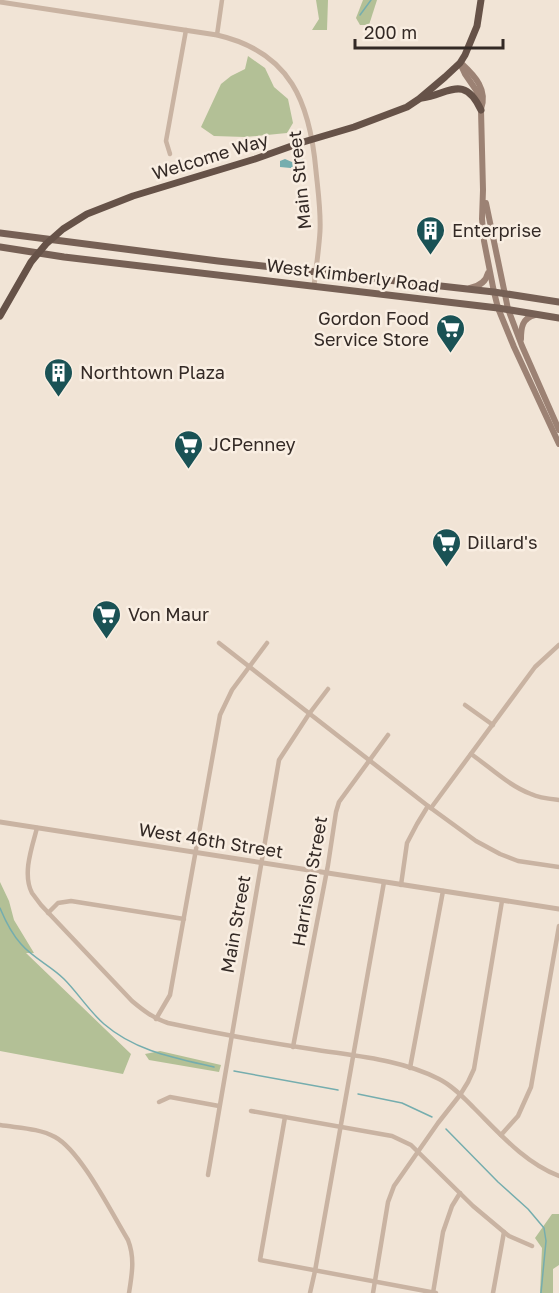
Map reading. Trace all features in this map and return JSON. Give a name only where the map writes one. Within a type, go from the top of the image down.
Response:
[{"type":"highway","points":[[460,63],[472,41],[481,0]]},
{"type":"highway","name":"Welcome Way","points":[[0,316],[38,253],[75,221],[105,206],[313,140],[407,107],[430,91],[460,63]]},
{"type":"highway","points":[[419,99],[453,89],[471,93],[481,110]]},
{"type":"main road","points":[[460,63],[472,74],[481,88],[484,103],[481,110],[482,219],[489,269],[498,308],[559,444]]},
{"type":"main road","points":[[483,190],[508,309],[559,430]]},
{"type":"main road","name":"West Kimberly Road","points":[[0,232],[146,252],[494,292],[559,302]]},
{"type":"main road","name":"West Kimberly Road","points":[[0,247],[508,309],[559,318]]},
{"type":"main road","points":[[460,288],[482,284],[489,269]]},
{"type":"main road","points":[[522,346],[523,322],[530,316],[538,314]]},
{"type":"street","points":[[217,35],[222,0]]},
{"type":"street","name":"Main Street","points":[[0,2],[217,35],[248,45],[271,60],[289,79],[304,107],[313,140],[320,222],[314,286]]},
{"type":"street","points":[[170,154],[166,141],[186,30]]},
{"type":"street","points":[[144,266],[146,252]]},
{"type":"street","points":[[219,643],[476,841],[518,861],[559,867]]},
{"type":"street","points":[[156,1019],[170,995],[220,715],[232,690],[267,643]]},
{"type":"street","points":[[401,885],[407,843],[417,824],[535,667],[559,645]]},
{"type":"street","name":"Main Street","points":[[208,1175],[279,760],[328,689]]},
{"type":"street","points":[[465,705],[492,725]]},
{"type":"street","name":"Harrison Street","points":[[293,1047],[339,802],[388,735]]},
{"type":"street","points":[[471,754],[524,791],[532,795],[559,800]]},
{"type":"street","name":"West 46th Street","points":[[0,822],[559,909]]},
{"type":"street","points":[[37,828],[29,864],[28,878],[31,892],[48,913],[147,1014],[168,1023],[231,1036],[354,1056],[410,1068],[441,1080],[534,1164],[559,1176]]},
{"type":"street","points":[[310,1293],[384,882]]},
{"type":"street","points":[[410,1068],[442,891]]},
{"type":"street","points":[[372,1293],[388,1203],[394,1186],[460,1095],[474,1069],[502,900]]},
{"type":"street","points":[[48,913],[58,903],[70,901],[184,919]]},
{"type":"street","points":[[501,1134],[518,1116],[531,1088],[559,926]]},
{"type":"street","points":[[159,1101],[170,1097],[219,1106]]},
{"type":"street","points":[[251,1111],[392,1136],[411,1145],[473,1206],[504,1232],[532,1246]]},
{"type":"street","points":[[285,1117],[260,1260],[434,1293],[443,1232],[452,1206],[460,1193]]},
{"type":"street","points":[[0,1125],[43,1132],[55,1137],[67,1146],[81,1163],[133,1252],[129,1293]]},
{"type":"street","points":[[493,1293],[504,1232]]},
{"type":"green space","points":[[316,0],[328,0],[327,30],[312,30],[319,19]]},
{"type":"green space","points":[[363,0],[377,0],[369,25],[360,25],[356,18]]},
{"type":"green space","points":[[248,56],[265,68],[274,87],[288,99],[293,123],[287,133],[245,137],[214,136],[201,127],[221,84],[245,69]]},
{"type":"green space","points":[[0,882],[9,901],[14,920],[34,953],[26,953],[131,1054],[123,1074],[0,1051]]},
{"type":"green space","points":[[160,1051],[221,1065],[219,1072],[149,1060],[145,1054]]},
{"type":"green space","points":[[552,1214],[559,1214],[559,1265],[553,1269],[553,1293],[540,1293],[542,1248],[535,1238]]},
{"type":"water","points":[[295,155],[300,155],[304,160],[304,166],[301,169],[280,167],[280,161],[285,159],[292,162]]},
{"type":"waterway","points":[[360,15],[371,0]]},
{"type":"waterway","points":[[0,908],[21,944],[64,979],[99,1019],[116,1033],[156,1052],[214,1067]]},
{"type":"waterway","points":[[234,1071],[338,1090]]},
{"type":"waterway","points":[[358,1094],[402,1103],[432,1117]]},
{"type":"waterway","points":[[446,1129],[528,1209],[544,1228],[546,1241],[541,1293]]},
{"type":"place","name":"Enterprise","points":[[431,256]]},
{"type":"place","name":"Gordon Food Service Store","points":[[450,354]]},
{"type":"place","name":"Northtown Plaza","points":[[59,398]]},
{"type":"place","name":"JCPenney","points":[[188,470]]},
{"type":"place","name":"Dillard's","points":[[446,568]]},
{"type":"place","name":"Von Maur","points":[[107,640]]}]
